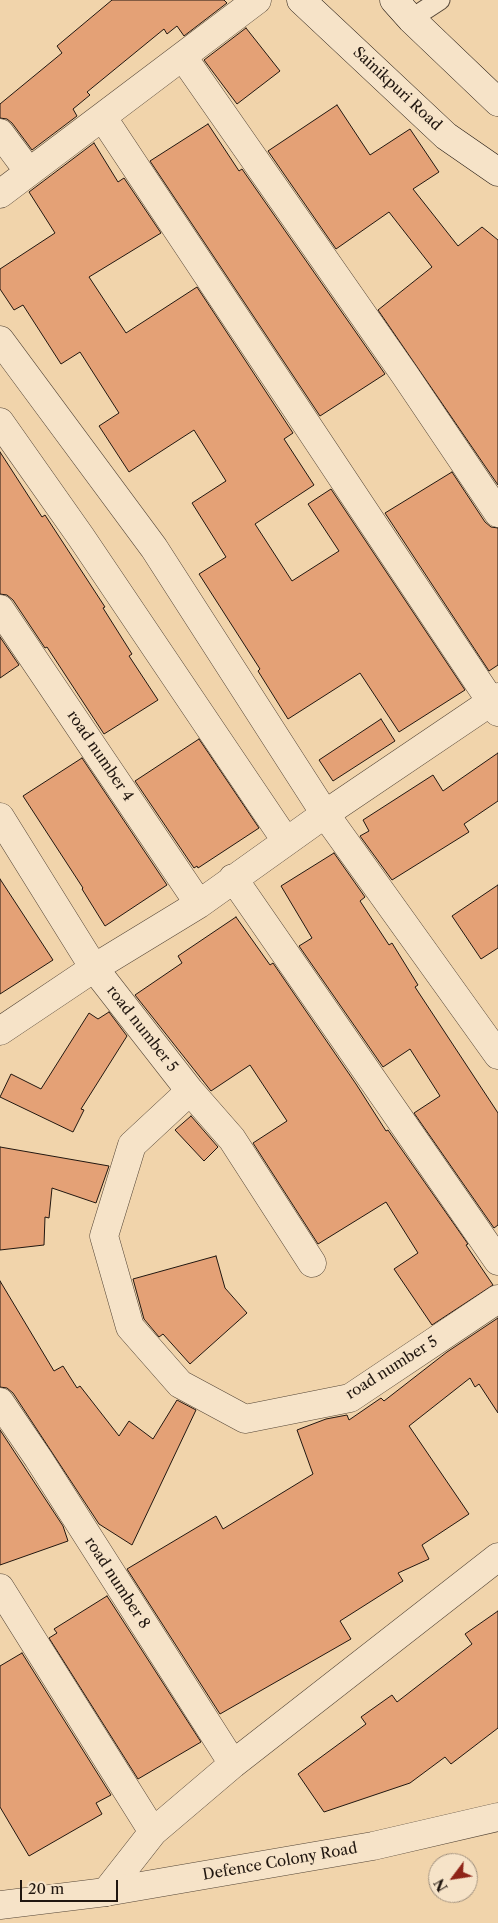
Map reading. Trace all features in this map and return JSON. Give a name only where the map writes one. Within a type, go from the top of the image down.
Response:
[{"type":"street","points":[[0,194],[257,0]]},
{"type":"street","name":"Sainikpuri Road","points":[[301,0],[446,136],[498,172]]},
{"type":"street","points":[[403,10],[498,102]]},
{"type":"street","points":[[183,57],[405,375],[498,513]]},
{"type":"street","points":[[0,1031],[94,968],[199,904],[325,814],[496,704],[102,118]]},
{"type":"street","points":[[0,133],[29,172]]},
{"type":"street","points":[[0,340],[154,548],[325,814],[498,1056]]},
{"type":"street","points":[[0,422],[82,537],[286,841]]},
{"type":"street","name":"road number 4","points":[[0,609],[199,904]]},
{"type":"street","name":"road number 5","points":[[0,817],[94,968],[190,1090],[232,1139],[312,1263]]},
{"type":"street","points":[[233,878],[498,1261]]},
{"type":"street","name":"road number 5","points":[[190,1090],[132,1145],[104,1236],[130,1327],[180,1384],[246,1419],[350,1398],[498,1299]]},
{"type":"street","name":"road number 8","points":[[0,1402],[38,1458],[233,1764]]},
{"type":"street","points":[[106,1892],[153,1832],[233,1764],[498,1557]]},
{"type":"street","points":[[0,1588],[153,1832]]},
{"type":"street","name":"Defence Colony Road","points":[[0,1905],[106,1892],[373,1846],[498,1817]]},
{"type":"lane","points":[[403,10],[440,0]]},
{"type":"building","points":[[112,0],[224,0],[227,3],[184,36],[177,26],[167,34],[164,29],[87,92],[90,95],[73,109],[77,116],[32,150],[12,123],[7,119],[0,118],[0,104],[62,53],[57,46]]},
{"type":"building","points":[[246,28],[280,71],[237,104],[204,60]]},
{"type":"building","points":[[337,105],[370,155],[410,129],[439,172],[413,189],[458,246],[482,227],[498,240],[498,485],[378,310],[432,267],[389,212],[336,249],[268,151]]},
{"type":"building","points":[[208,124],[239,171],[242,169],[385,374],[320,416],[150,161]]},
{"type":"building","points":[[94,143],[118,182],[124,178],[161,233],[89,277],[126,333],[197,287],[293,433],[284,439],[314,485],[255,524],[292,581],[339,551],[308,504],[331,489],[465,690],[399,732],[360,673],[288,719],[258,671],[260,669],[199,574],[226,557],[192,503],[226,481],[194,430],[129,472],[99,426],[119,413],[80,352],[61,364],[23,305],[14,310],[0,289],[0,269],[55,233],[29,192]]},
{"type":"building","points":[[0,452],[42,517],[45,515],[105,607],[103,608],[132,654],[129,656],[158,700],[104,734],[47,647],[45,648],[13,600],[7,595],[0,594]]},
{"type":"building","points":[[452,472],[485,522],[491,527],[498,528],[498,665],[489,671],[385,513]]},
{"type":"building","points":[[0,637],[19,665],[0,678]]},
{"type":"building","points":[[381,719],[395,741],[333,781],[319,760]]},
{"type":"building","points":[[199,739],[259,828],[198,868],[197,866],[194,868],[135,781]]},
{"type":"building","points":[[498,753],[498,801],[464,824],[469,832],[392,880],[360,836],[369,831],[363,820],[433,775],[443,791]]},
{"type":"building","points":[[82,758],[167,885],[105,926],[83,888],[23,796]]},
{"type":"building","points":[[334,853],[365,897],[360,901],[389,945],[392,943],[418,985],[415,987],[498,1113],[498,1225],[494,1228],[414,1113],[440,1096],[410,1049],[383,1067],[299,946],[312,938],[281,886]]},
{"type":"building","points":[[0,879],[53,960],[0,994]]},
{"type":"building","points":[[498,885],[498,948],[481,959],[452,916]]},
{"type":"building","points":[[236,917],[270,965],[273,963],[386,1131],[388,1130],[468,1244],[466,1245],[493,1285],[432,1325],[394,1269],[418,1253],[386,1202],[318,1244],[253,1143],[287,1121],[250,1065],[211,1091],[135,995],[182,963],[178,956]]},
{"type":"building","points":[[109,1012],[127,1036],[81,1109],[84,1110],[73,1132],[0,1097],[11,1074],[41,1089],[89,1013],[98,1019]]},
{"type":"building","points":[[191,1116],[218,1147],[204,1161],[175,1130]]},
{"type":"building","points":[[0,1147],[109,1166],[96,1203],[52,1188],[49,1218],[45,1217],[44,1245],[0,1250]]},
{"type":"building","points":[[216,1256],[225,1288],[247,1313],[190,1364],[163,1334],[159,1337],[144,1319],[133,1279]]},
{"type":"building","points":[[0,1281],[54,1371],[63,1366],[77,1388],[80,1386],[119,1436],[129,1421],[153,1439],[177,1400],[196,1410],[132,1545],[99,1524],[13,1393],[7,1388],[0,1387]]},
{"type":"building","points":[[498,1318],[498,1413],[479,1384],[475,1387],[470,1378],[409,1426],[469,1514],[422,1545],[429,1559],[398,1573],[403,1581],[340,1621],[351,1639],[220,1714],[127,1569],[216,1516],[223,1529],[313,1474],[297,1430],[326,1419],[347,1415],[349,1420],[381,1398],[384,1401],[447,1352]]},
{"type":"building","points":[[0,1430],[63,1526],[68,1541],[0,1565]]},
{"type":"building","points":[[107,1596],[201,1742],[138,1779],[49,1638],[57,1633],[54,1629]]},
{"type":"building","points":[[498,1611],[498,1728],[451,1764],[445,1757],[410,1783],[324,1812],[298,1774],[366,1724],[361,1717],[392,1695],[397,1702],[472,1644],[465,1634]]},
{"type":"building","points":[[22,1653],[111,1795],[96,1803],[102,1814],[29,1856],[0,1807],[0,1666]]}]
